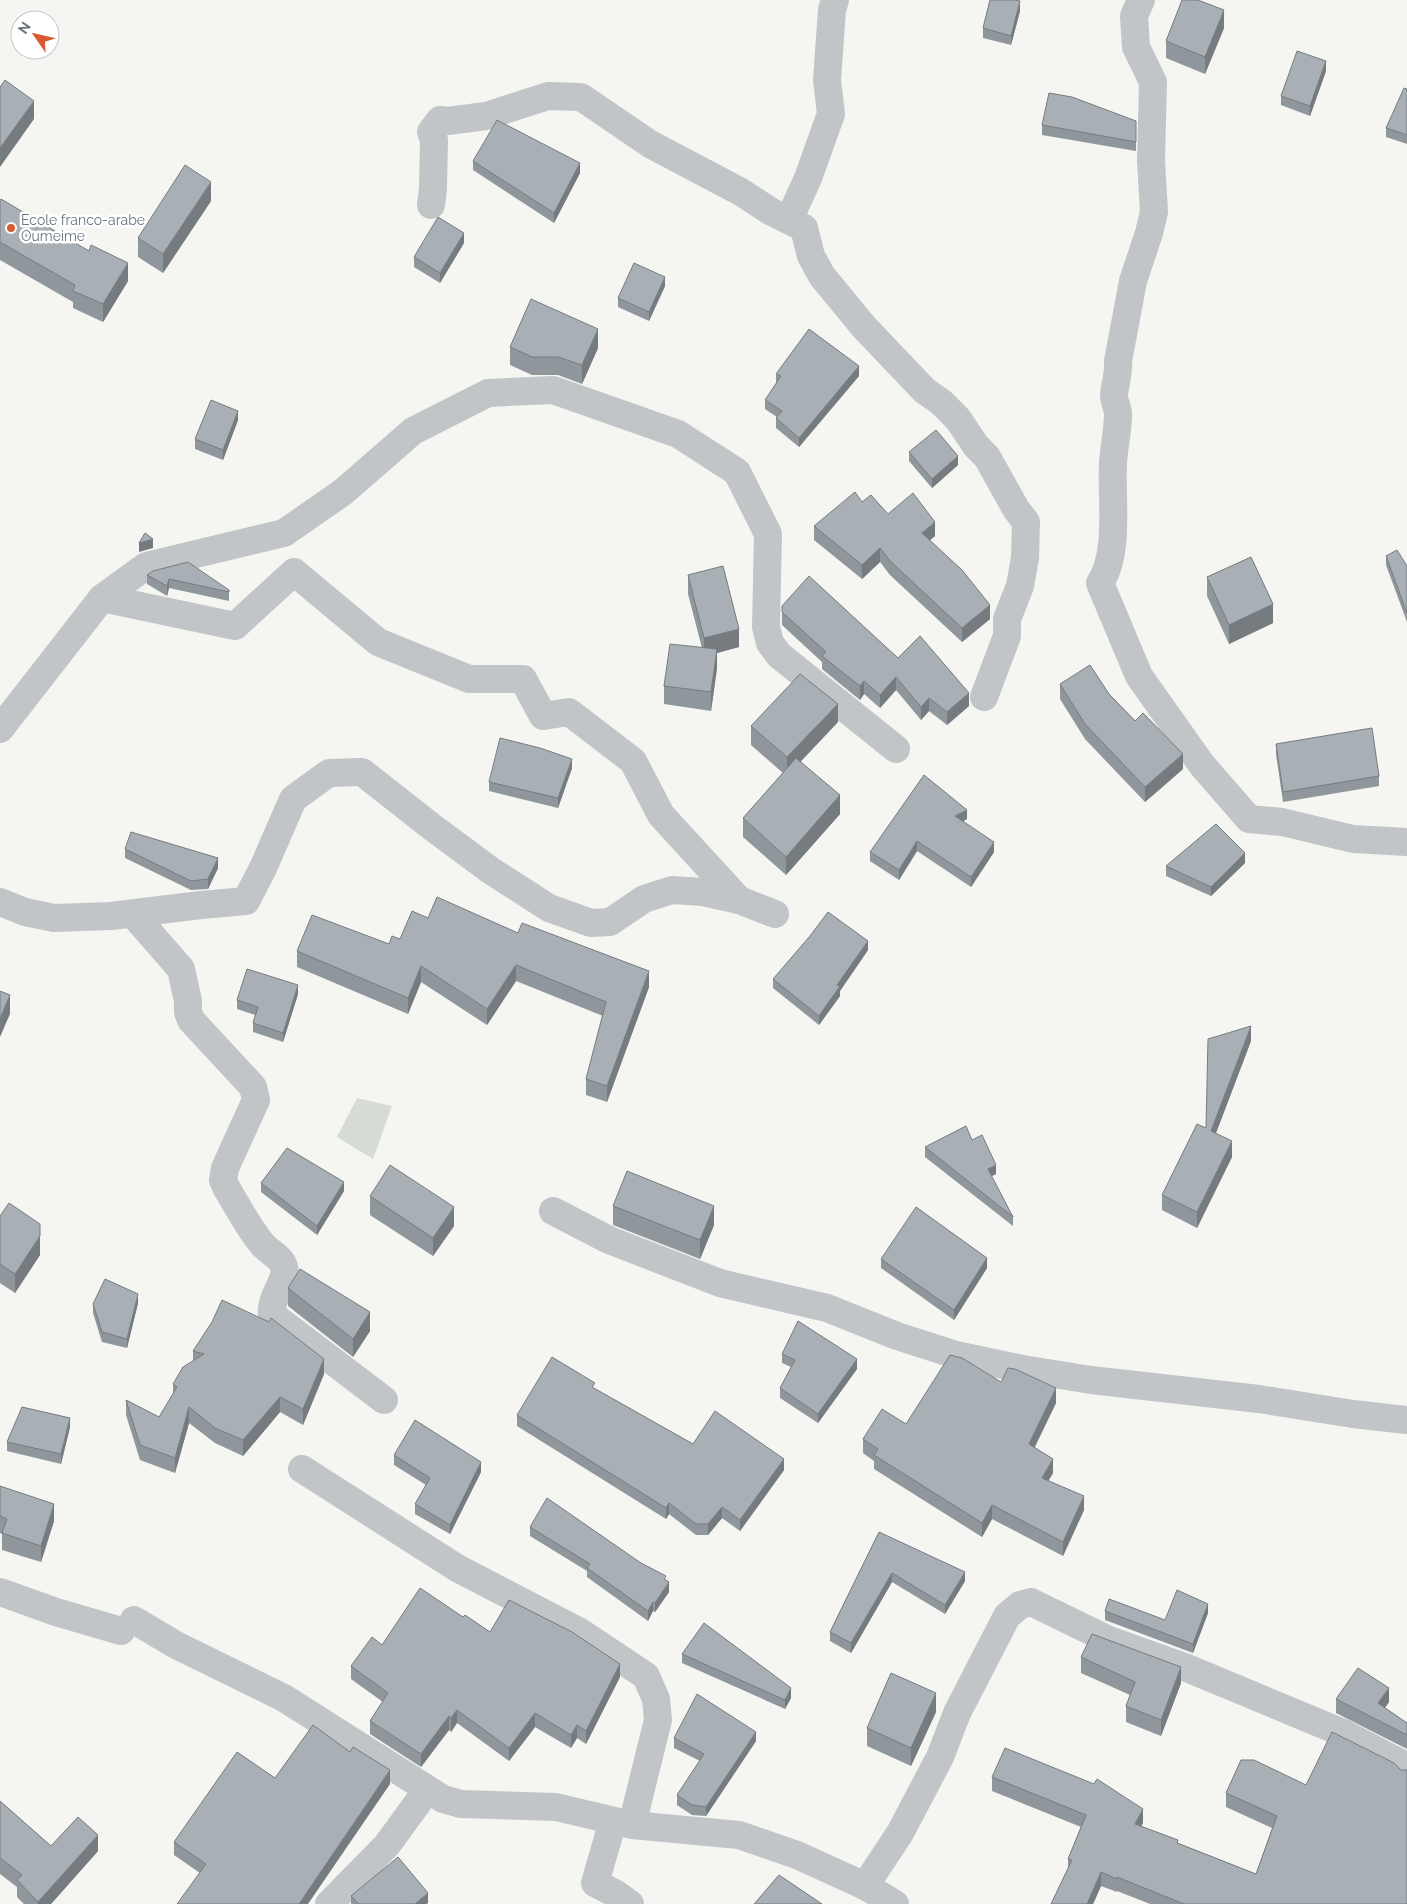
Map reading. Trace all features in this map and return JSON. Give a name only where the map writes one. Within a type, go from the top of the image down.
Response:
[{"type":"street","points":[[789,220],[808,178],[832,114],[827,80],[832,10],[835,0]]},
{"type":"street","points":[[1141,0],[1134,16],[1136,47],[1153,82],[1151,160],[1154,212],[1150,233],[1133,281],[1118,361],[1119,371],[1114,397],[1118,413],[1112,484],[1113,548],[1106,575],[1100,583],[1139,676],[1202,765],[1249,819],[1282,822],[1353,839],[1407,842]]},
{"type":"street","points":[[431,205],[434,154],[434,140],[431,132],[440,120],[448,121],[486,116],[508,108],[524,106],[548,96],[581,97],[650,144],[804,228],[811,256],[822,276],[864,327],[925,391],[941,402],[958,419],[976,446],[986,457],[1016,509],[1026,522],[1025,558],[1020,586],[1007,619],[1007,636],[984,697]]},
{"type":"street","points":[[0,729],[102,598],[146,566],[284,533],[343,492],[413,431],[488,393],[553,390],[678,434],[737,472],[768,534],[766,627],[770,643],[779,655],[896,750]]},
{"type":"street","points":[[102,598],[235,626],[294,572],[378,642],[469,679],[523,679],[543,716],[569,712],[634,761],[661,815],[739,900]]},
{"type":"street","points":[[0,902],[25,912],[54,918],[133,914],[246,901],[264,866],[293,799],[329,772],[362,772],[490,870],[549,908],[591,923],[610,922],[644,899],[672,890],[703,892],[739,900],[775,914]]},
{"type":"street","points":[[133,914],[181,968],[191,1020],[253,1087],[256,1100],[225,1168],[223,1180],[262,1244],[284,1267],[284,1274],[270,1307],[272,1315],[384,1400]]},
{"type":"street","points":[[553,1211],[609,1240],[720,1283],[827,1308],[897,1336],[956,1355],[1023,1369],[1091,1380],[1159,1386],[1407,1420]]},
{"type":"street","points":[[302,1469],[457,1568],[580,1632],[646,1676],[656,1699],[658,1720],[623,1823],[593,1894],[616,1894],[630,1904]]},
{"type":"street","points":[[0,1592],[56,1612],[128,1626],[176,1644],[284,1698],[443,1799],[461,1804],[556,1807],[623,1823],[740,1835],[796,1855],[865,1886],[894,1904]]},
{"type":"street","points":[[865,1886],[900,1833],[940,1757],[957,1713],[1007,1616],[1020,1605],[1031,1602],[1109,1640],[1187,1668],[1343,1733],[1404,1765],[1407,1769]]},
{"type":"street","points":[[329,1904],[387,1845],[427,1790]]},
{"type":"shaded area","points":[[357,1098],[392,1106],[373,1159],[337,1137]]},
{"type":"building","points":[[990,0],[1020,1],[1011,36],[983,28]]},
{"type":"building","points":[[1182,0],[1198,0],[1224,10],[1205,57],[1166,41]]},
{"type":"building","points":[[1297,51],[1326,61],[1310,106],[1281,96]]},
{"type":"building","points":[[5,80],[34,101],[0,148],[0,87]]},
{"type":"building","points":[[1404,88],[1407,89],[1407,135],[1386,128]]},
{"type":"building","points":[[1049,93],[1072,97],[1136,121],[1136,142],[1042,125]]},
{"type":"building","points":[[497,120],[580,163],[554,213],[473,161]]},
{"type":"building","points":[[185,165],[211,182],[163,254],[138,238]]},
{"type":"building","points":[[1,199],[89,251],[91,245],[128,263],[103,304],[73,291],[75,285],[0,242]]},
{"type":"building","points":[[438,217],[464,233],[440,273],[414,257]]},
{"type":"building","points":[[634,263],[665,277],[649,312],[618,298]]},
{"type":"building","points":[[531,299],[598,329],[582,365],[558,357],[532,357],[510,347]]},
{"type":"building","points":[[809,329],[859,366],[799,438],[776,418],[782,411],[765,400],[781,376],[776,374]]},
{"type":"building","points":[[211,400],[238,411],[223,450],[195,439]]},
{"type":"building","points":[[936,430],[958,456],[932,479],[909,452]]},
{"type":"building","points":[[855,492],[862,502],[871,495],[888,514],[913,493],[935,522],[922,533],[962,570],[990,605],[962,628],[890,561],[880,548],[862,565],[814,526]]},
{"type":"building","points":[[145,533],[153,539],[139,543]]},
{"type":"building","points":[[1397,550],[1407,566],[1407,613],[1386,556]]},
{"type":"building","points":[[1251,557],[1273,604],[1229,625],[1207,577]]},
{"type":"building","points":[[188,562],[229,590],[229,592],[169,579],[167,586],[147,575],[153,571]]},
{"type":"building","points":[[723,566],[739,629],[704,638],[688,575]]},
{"type":"building","points":[[809,576],[898,658],[920,636],[969,693],[947,712],[929,698],[921,707],[896,677],[880,695],[864,681],[860,686],[822,656],[826,652],[782,612],[782,606]]},
{"type":"building","points":[[670,644],[717,649],[711,692],[664,686]]},
{"type":"building","points":[[1090,665],[1109,694],[1135,721],[1143,713],[1183,754],[1145,787],[1085,724],[1060,684]]},
{"type":"building","points":[[800,674],[838,704],[787,757],[751,726]]},
{"type":"building","points":[[1372,728],[1379,776],[1283,792],[1276,744]]},
{"type":"building","points":[[500,738],[540,748],[572,759],[558,798],[489,782]]},
{"type":"building","points":[[796,758],[840,795],[786,857],[743,818]]},
{"type":"building","points":[[924,775],[967,810],[955,816],[994,842],[971,877],[917,841],[899,870],[870,852]]},
{"type":"building","points":[[1216,824],[1245,853],[1211,887],[1166,866]]},
{"type":"building","points":[[131,832],[218,858],[208,879],[191,881],[125,849]]},
{"type":"building","points":[[437,897],[518,933],[522,923],[649,971],[607,1086],[586,1079],[606,1002],[516,965],[487,1009],[421,966],[408,998],[297,951],[312,915],[389,944],[392,936],[400,939],[412,911],[428,918]]},
{"type":"building","points":[[828,912],[868,941],[837,985],[840,986],[819,1016],[773,979]]},
{"type":"building","points":[[247,969],[298,985],[283,1033],[253,1023],[258,1007],[237,1000]]},
{"type":"building","points":[[0,991],[10,995],[0,1019]]},
{"type":"building","points":[[1251,1026],[1211,1131],[1232,1141],[1197,1212],[1162,1195],[1197,1124],[1206,1128],[1208,1039]]},
{"type":"building","points":[[966,1126],[972,1140],[982,1135],[996,1165],[988,1169],[1013,1217],[925,1147]]},
{"type":"building","points":[[287,1148],[344,1182],[317,1226],[261,1183]]},
{"type":"building","points":[[390,1165],[454,1207],[433,1238],[370,1196]]},
{"type":"building","points":[[627,1171],[714,1206],[700,1240],[613,1206]]},
{"type":"building","points":[[9,1203],[40,1224],[40,1236],[15,1274],[0,1264],[0,1216]]},
{"type":"building","points":[[916,1207],[987,1258],[954,1310],[881,1259]]},
{"type":"building","points":[[300,1269],[370,1312],[353,1339],[288,1288]]},
{"type":"building","points":[[105,1279],[138,1294],[127,1339],[102,1332],[93,1304]]},
{"type":"building","points":[[222,1300],[269,1322],[271,1318],[324,1359],[303,1409],[280,1397],[243,1440],[215,1428],[189,1407],[175,1458],[140,1445],[126,1400],[159,1417],[177,1387],[173,1384],[183,1367],[204,1354],[193,1351],[212,1322]]},
{"type":"building","points":[[798,1321],[857,1359],[818,1414],[780,1388],[795,1360],[782,1354]]},
{"type":"building","points":[[950,1355],[962,1358],[1001,1382],[1008,1368],[1015,1369],[1056,1388],[1029,1444],[1053,1459],[1042,1478],[1084,1496],[1063,1542],[992,1505],[982,1523],[874,1455],[878,1449],[863,1439],[882,1409],[906,1424]]},
{"type":"building","points":[[552,1357],[595,1383],[592,1387],[693,1444],[715,1411],[784,1459],[740,1520],[722,1507],[708,1524],[696,1524],[669,1503],[666,1508],[517,1415]]},
{"type":"building","points":[[22,1407],[70,1418],[61,1454],[7,1442]]},
{"type":"building","points":[[415,1420],[481,1462],[450,1525],[415,1504],[430,1478],[394,1455]]},
{"type":"building","points":[[0,1486],[54,1504],[41,1546],[2,1533],[7,1519],[0,1516]]},
{"type":"building","points":[[547,1498],[641,1563],[666,1576],[664,1579],[669,1582],[648,1611],[587,1568],[590,1564],[530,1527]]},
{"type":"building","points":[[879,1532],[965,1572],[945,1605],[892,1573],[851,1643],[830,1632]]},
{"type":"building","points":[[420,1588],[463,1617],[465,1615],[490,1632],[509,1600],[572,1632],[620,1664],[586,1731],[577,1725],[571,1735],[535,1713],[509,1748],[457,1710],[451,1718],[449,1716],[421,1754],[370,1721],[388,1693],[351,1666],[372,1637],[382,1645]]},
{"type":"building","points":[[1177,1590],[1208,1604],[1193,1644],[1105,1611],[1109,1599],[1165,1620]]},
{"type":"building","points":[[704,1623],[791,1688],[785,1700],[682,1654]]},
{"type":"building","points":[[1092,1634],[1181,1667],[1161,1720],[1126,1706],[1135,1682],[1081,1657]]},
{"type":"building","points":[[1358,1668],[1389,1688],[1378,1703],[1407,1723],[1407,1735],[1336,1699]]},
{"type":"building","points":[[891,1673],[936,1693],[911,1748],[867,1728]]},
{"type":"building","points":[[697,1694],[756,1732],[706,1807],[692,1805],[677,1795],[704,1754],[674,1738]]},
{"type":"building","points":[[313,1725],[350,1752],[353,1747],[390,1770],[299,1904],[177,1904],[206,1864],[174,1842],[237,1752],[275,1778]]},
{"type":"building","points":[[1332,1732],[1394,1763],[1401,1770],[1407,1770],[1407,1904],[1184,1904],[1101,1872],[1087,1904],[1051,1904],[1072,1860],[1068,1859],[1086,1815],[992,1777],[1005,1748],[1094,1784],[1097,1779],[1143,1809],[1135,1824],[1178,1840],[1177,1843],[1256,1874],[1277,1816],[1226,1793],[1241,1760],[1254,1760],[1306,1785]]},
{"type":"building","points":[[0,1801],[51,1846],[78,1817],[98,1835],[38,1902],[17,1880],[22,1875],[0,1858]]},
{"type":"building","points":[[398,1857],[428,1893],[415,1904],[359,1904],[351,1896]]},
{"type":"building","points":[[779,1875],[822,1904],[754,1904]]},
{"type":"place","name":"Ecole franco-arabe Oumeime","points":[[11,228]]}]
